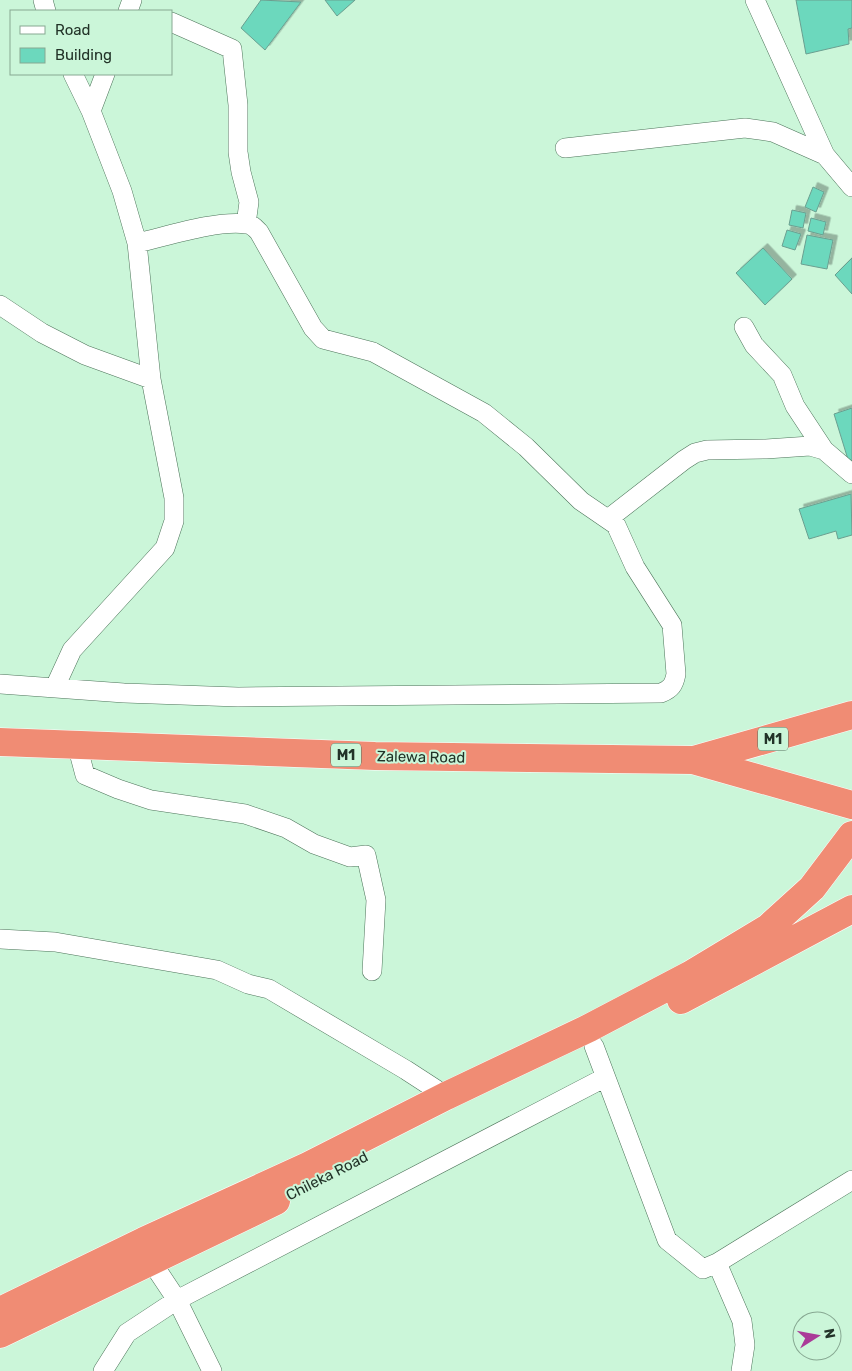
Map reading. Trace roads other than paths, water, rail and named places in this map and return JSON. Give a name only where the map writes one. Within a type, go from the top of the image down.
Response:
[{"type":"highway","name":"Zalewa Road","points":[[693,760],[852,715]]},
{"type":"highway","name":"Zalewa Road","points":[[0,742],[375,756],[693,760],[852,805]]},
{"type":"highway","points":[[0,1310],[144,1241],[308,1166],[446,1096],[589,1028],[690,974],[768,928],[812,888],[852,835]]},
{"type":"highway","name":"Chileka Road","points":[[0,1334],[315,1182],[512,1080],[594,1046],[852,909]]},
{"type":"street","points":[[755,0],[825,155],[852,187]]},
{"type":"street","points":[[172,22],[232,49],[238,96],[238,152],[241,172],[250,202],[246,224]]},
{"type":"street","points":[[55,687],[72,650],[165,548],[174,521],[174,498],[152,379],[137,243],[122,191],[91,111],[73,75]]},
{"type":"street","points":[[91,111],[105,75]]},
{"type":"street","points":[[565,148],[746,128],[773,132],[825,155]]},
{"type":"street","points":[[0,684],[238,697],[661,693],[671,689],[676,674],[672,624],[635,567],[622,534],[608,519],[580,501],[526,447],[484,413],[373,352],[323,339],[313,328],[259,232],[253,226],[246,224],[209,227],[137,243]]},
{"type":"street","points":[[0,305],[59,342],[85,354],[152,379]]},
{"type":"street","points":[[744,327],[754,345],[782,375],[795,406],[824,450],[852,474]]},
{"type":"street","points":[[608,519],[695,453],[707,450],[766,449],[800,445],[824,450]]},
{"type":"street","points":[[77,745],[85,775],[118,789],[152,800],[245,814],[286,828],[314,844],[350,857],[366,855],[376,900],[372,971]]},
{"type":"street","points":[[0,939],[55,942],[217,970],[248,984],[269,989],[406,1070],[446,1096]]},
{"type":"street","points":[[594,1046],[604,1078],[667,1240],[703,1269],[716,1263],[852,1180]]},
{"type":"street","points":[[103,1371],[127,1332],[177,1300],[604,1078]]},
{"type":"street","points":[[151,1261],[177,1300],[212,1371]]},
{"type":"street","points":[[716,1263],[742,1321],[745,1345],[741,1371]]}]
